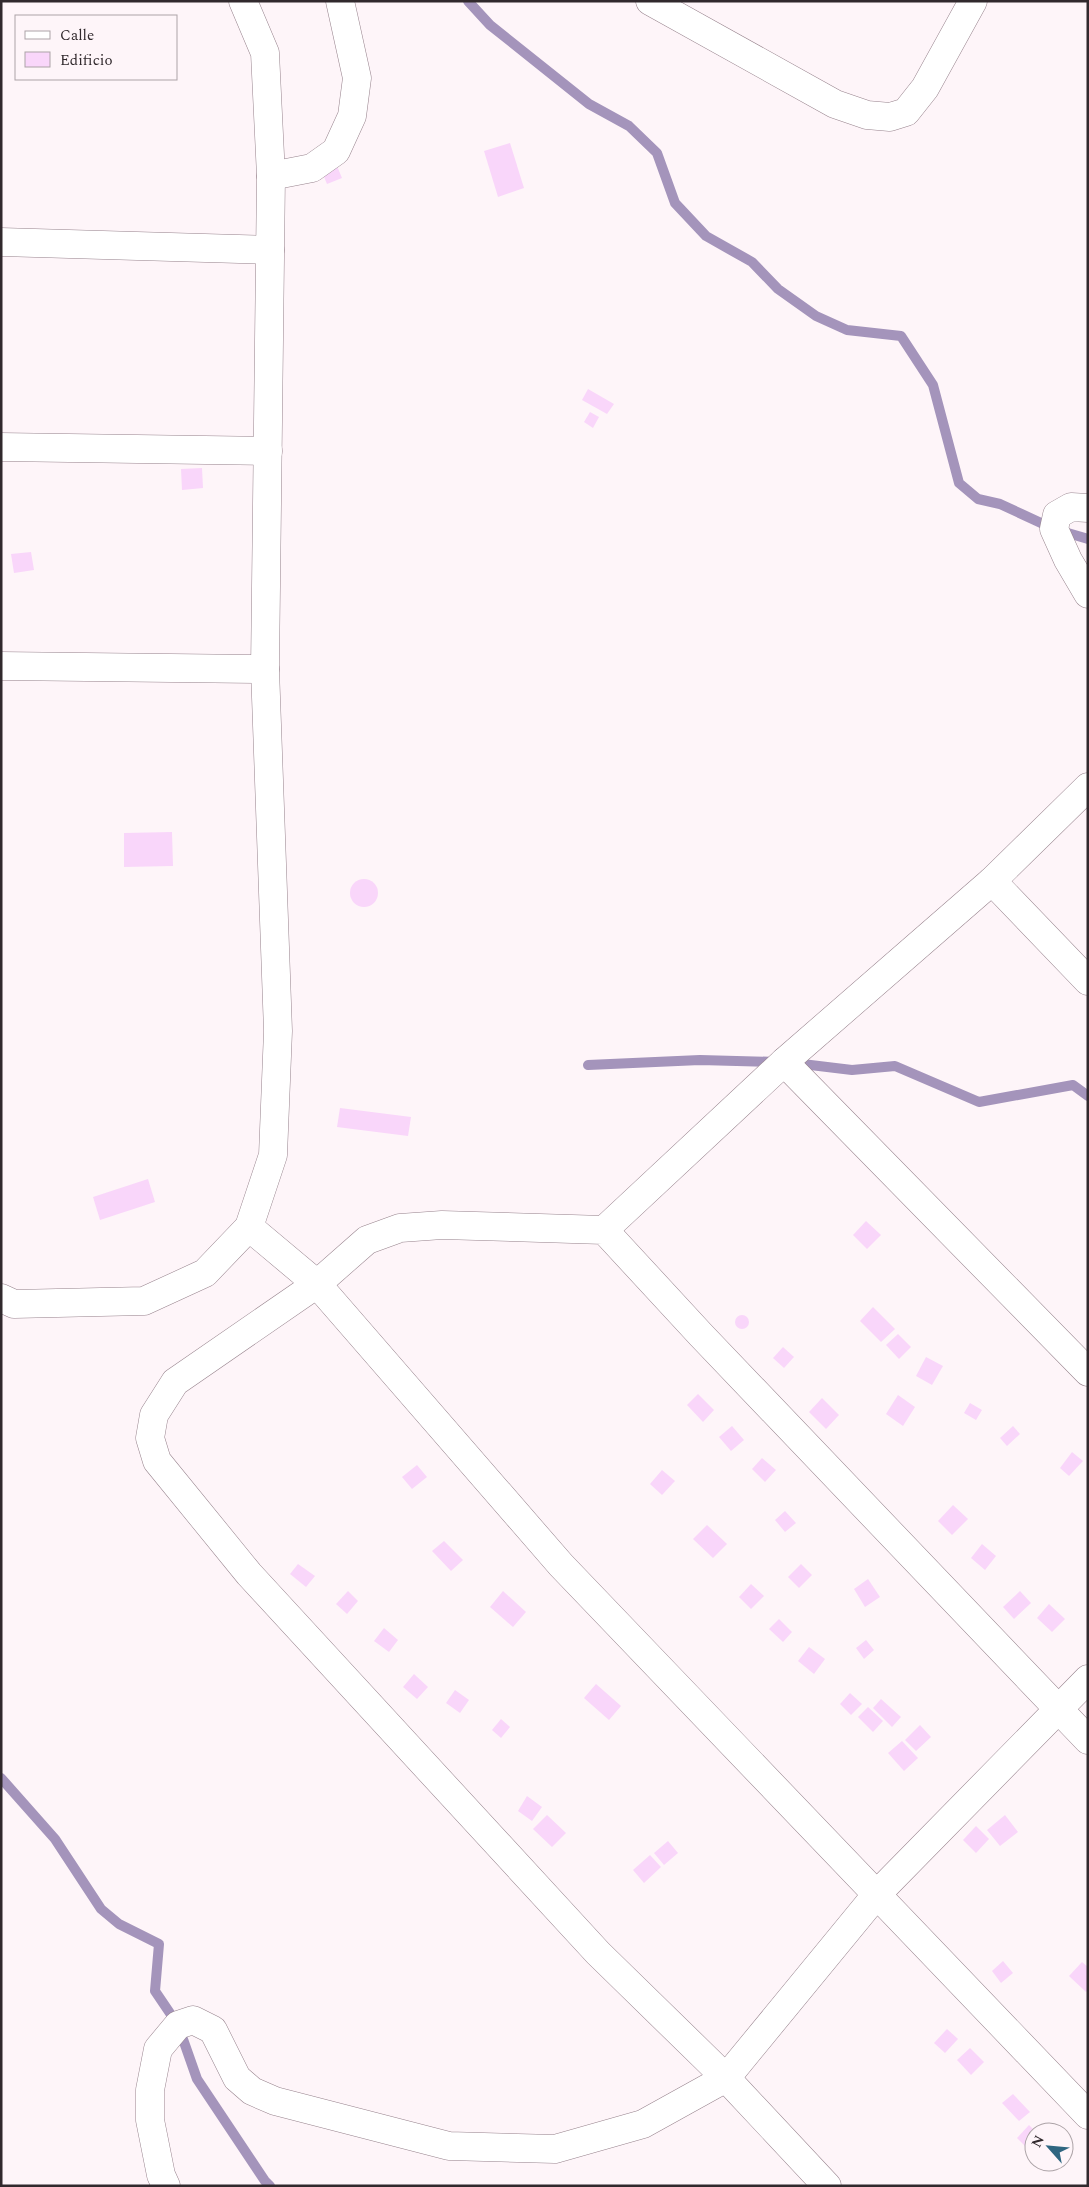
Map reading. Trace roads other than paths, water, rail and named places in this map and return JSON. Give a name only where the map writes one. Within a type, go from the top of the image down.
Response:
[{"type":"street","points":[[1,1298],[14,1304],[144,1301],[205,1273],[249,1228],[273,1155],[278,1031],[265,669],[271,176],[265,53],[243,1]]},
{"type":"street","points":[[271,176],[312,168],[336,151],[352,116],[357,78],[340,1]]},
{"type":"street","points":[[650,1],[835,104],[867,115],[890,117],[906,112],[925,88],[973,1]]},
{"type":"street","points":[[1,242],[270,250]]},
{"type":"street","points":[[1,447],[268,450]]},
{"type":"street","points":[[1088,508],[1071,507],[1057,515],[1054,529],[1068,560],[1088,594]]},
{"type":"street","points":[[1,666],[265,669]]},
{"type":"street","points":[[828,2186],[726,2078],[598,1953],[249,1574],[157,1461],[150,1438],[154,1415],[175,1382],[317,1284],[367,1240],[400,1228],[442,1225],[604,1230],[784,1062],[992,881],[1088,787]]},
{"type":"street","points":[[992,881],[1088,981]]},
{"type":"street","points":[[784,1062],[1088,1372]]},
{"type":"street","points":[[249,1228],[317,1284],[560,1565],[1088,2115]]},
{"type":"street","points":[[604,1230],[708,1342],[1088,1740]]},
{"type":"street","points":[[166,2186],[161,2175],[150,2120],[150,2090],[158,2049],[178,2025],[193,2020],[213,2030],[237,2078],[252,2091],[275,2101],[449,2146],[555,2149],[643,2124],[726,2078],[877,1894],[1088,1679]]},
{"type":"waterway","points":[[468,1],[490,25],[589,104],[629,126],[657,153],[675,203],[706,236],[752,262],[778,289],[816,316],[847,330],[901,336],[933,385],[959,483],[978,499],[1000,504],[1054,529],[1088,539]]},
{"type":"waterway","points":[[588,1065],[700,1060],[777,1062]]},
{"type":"waterway","points":[[794,1063],[852,1070],[895,1066],[979,1102],[1073,1085],[1088,1096]]},
{"type":"waterway","points":[[1,1778],[55,1839],[101,1909],[119,1924],[159,1944],[155,1991],[178,2025],[197,2079],[270,2186]]}]
